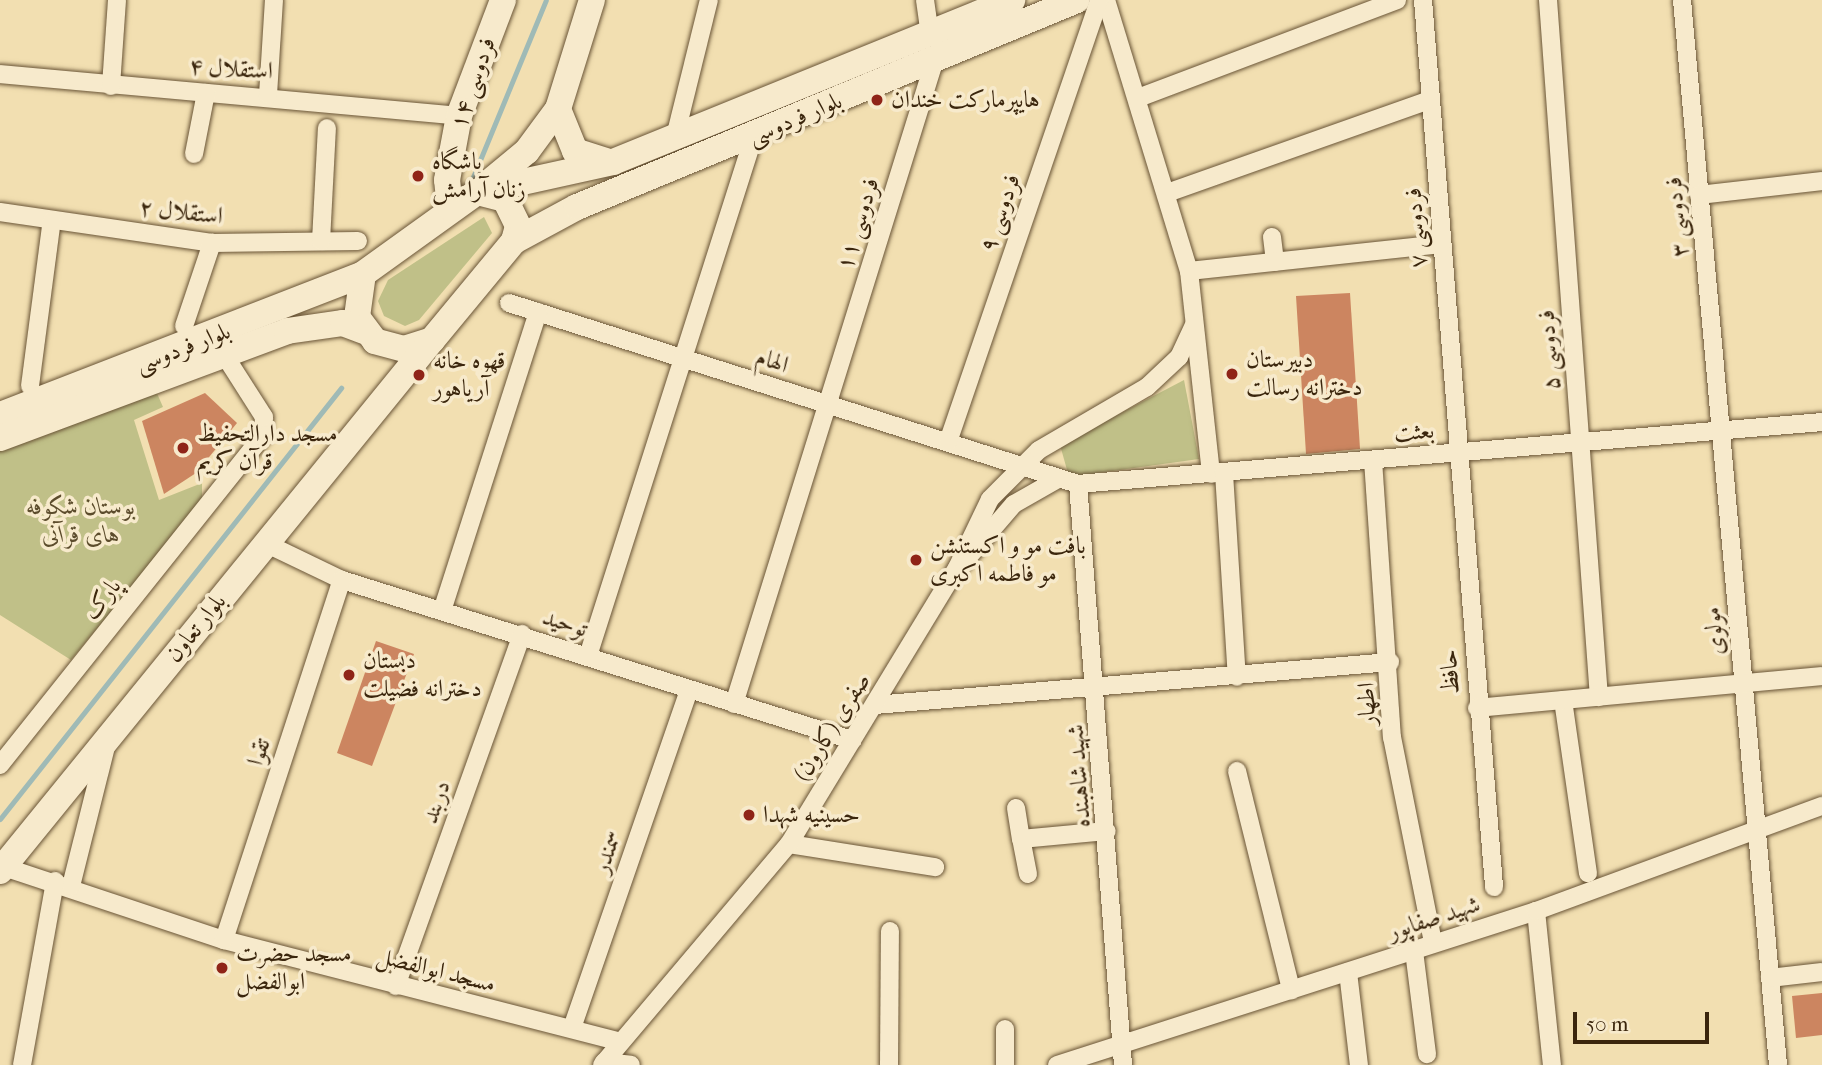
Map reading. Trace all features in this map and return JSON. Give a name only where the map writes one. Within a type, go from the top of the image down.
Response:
[{"type":"main road","name":"فردوسی ۱۴","points":[[450,208],[447,180],[459,116],[503,0]]},
{"type":"main road","points":[[477,192],[527,151],[558,109],[592,0]]},
{"type":"main road","name":"بلوار فردوسی","points":[[514,241],[557,216],[754,136],[933,47],[1012,0]]},
{"type":"main road","name":"بلوار فردوسی","points":[[0,415],[363,274],[450,208],[477,192],[613,162],[675,137],[1077,0]]},
{"type":"main road","points":[[558,109],[575,150],[613,162]]},
{"type":"main road","points":[[477,192],[492,193],[510,205],[518,226],[514,241]]},
{"type":"main road","name":"بلوار تعاون","points":[[2,869],[392,383],[432,340],[514,241]]},
{"type":"main road","points":[[363,274],[355,303],[392,383]]},
{"type":"main road","name":"بلوار فردوسی","points":[[0,438],[324,323],[404,349],[432,340]]},
{"type":"street","points":[[111,86],[117,0]]},
{"type":"street","points":[[268,95],[274,0]]},
{"type":"street","points":[[675,137],[709,0]]},
{"type":"street","points":[[925,0],[933,47]]},
{"type":"street","name":"فردوسی ۹","points":[[948,442],[1099,0]]},
{"type":"street","points":[[1106,0],[1189,271],[1200,378],[1218,473],[1237,677]]},
{"type":"street","points":[[1138,98],[1397,0]]},
{"type":"street","name":"فردوسی ۷","points":[[1423,0],[1457,453]]},
{"type":"street","name":"فردوسی ۵","points":[[1548,0],[1599,697]]},
{"type":"street","name":"فردوسی ۳","points":[[1682,0],[1721,430]]},
{"type":"street","name":"فردوسی ۱۱","points":[[734,704],[828,404],[933,47]]},
{"type":"street","name":"استقلال ۴","points":[[0,74],[111,86],[268,95],[459,116]]},
{"type":"street","points":[[194,154],[206,93]]},
{"type":"street","points":[[1167,192],[1430,100]]},
{"type":"street","points":[[321,241],[327,128]]},
{"type":"street","points":[[588,656],[687,360],[754,136]]},
{"type":"street","points":[[1699,195],[1822,181]]},
{"type":"street","name":"استقلال ۲","points":[[0,212],[212,243],[358,241]]},
{"type":"street","points":[[30,386],[52,220]]},
{"type":"street","points":[[1272,237],[1275,262]]},
{"type":"street","points":[[184,326],[212,243]]},
{"type":"street","points":[[1189,271],[1441,244]]},
{"type":"street","name":"الهام","points":[[509,303],[1020,465],[1056,480]]},
{"type":"street","points":[[442,611],[538,312]]},
{"type":"street","points":[[957,568],[980,513],[1020,465],[1102,417],[1170,366],[1194,325]]},
{"type":"street","name":"پارک","points":[[0,765],[263,436],[264,417],[225,356]]},
{"type":"street","points":[[1170,366],[1200,378]]},
{"type":"street","name":"بعثت","points":[[1056,480],[1078,484],[1112,483],[1822,422]]},
{"type":"street","name":"مولوی","points":[[1721,430],[1778,1065]]},
{"type":"street","name":"حافظ","points":[[1457,453],[1494,887]]},
{"type":"street","name":"اطهار","points":[[1373,460],[1404,813],[1433,943]]},
{"type":"street","points":[[957,568],[1014,504],[1056,480]]},
{"type":"street","name":"شهید شاهبنده","points":[[1078,484],[1097,690],[1123,1065]]},
{"type":"street","name":"توحید","points":[[265,543],[342,580],[522,634],[689,691],[852,740]]},
{"type":"street","name":"صفری (کارون)","points":[[603,1064],[617,1041],[789,844],[957,568]]},
{"type":"street","name":"تقوا","points":[[223,940],[342,580]]},
{"type":"street","name":"دربند","points":[[396,986],[522,634]]},
{"type":"street","points":[[875,705],[1097,690],[1390,662]]},
{"type":"street","points":[[1477,708],[1822,676]]},
{"type":"street","name":"سمندر","points":[[572,1028],[689,691]]},
{"type":"street","points":[[1563,700],[1588,873]]},
{"type":"street","points":[[22,1065],[63,884],[109,737]]},
{"type":"street","points":[[1237,771],[1291,989]]},
{"type":"street","name":"شهید صفاپور","points":[[1057,1065],[1121,1039],[1348,972],[1536,911],[1822,806]]},
{"type":"street","points":[[1016,808],[1028,874]]},
{"type":"street","points":[[1021,839],[1107,831]]},
{"type":"street","points":[[789,844],[935,867]]},
{"type":"street","name":"مسجد ابوالفضل","points":[[2,869],[63,884],[223,940],[617,1041]]},
{"type":"street","points":[[1536,911],[1552,1065]]},
{"type":"street","points":[[889,1065],[890,931]]},
{"type":"street","points":[[1414,951],[1427,1054]]},
{"type":"street","points":[[1348,972],[1359,1065]]},
{"type":"street","points":[[1770,978],[1822,972]]},
{"type":"street","points":[[1005,1030],[1005,1065]]},
{"type":"street","points":[[603,1064],[631,1065]]},
{"type":"green space","points":[[484,217],[492,233],[419,320],[405,326],[384,316],[378,301],[388,280]]},
{"type":"green space","points":[[1184,380],[1199,459],[1069,477],[1060,445]]},
{"type":"green space","name":"بوستان شکوفه های قرآنی","points":[[156,391],[163,407],[134,420],[159,500],[202,483],[202,502],[71,660],[0,615],[0,446]]},
{"type":"building","points":[[1350,293],[1360,449],[1306,454],[1296,296]]},
{"type":"building","name":"مسجد دارالتحفیظ قرآن کریم","points":[[205,393],[237,423],[196,473],[164,494],[142,421]]},
{"type":"building","points":[[376,641],[414,654],[372,766],[337,753]]},
{"type":"building","points":[[1822,993],[1822,1035],[1796,1038],[1792,996]]},
{"type":"waterway","points":[[473,177],[546,0]]},
{"type":"waterway","points":[[0,819],[341,388]]},
{"type":"place","name":"هایپرمارکت خندان","points":[[877,100]]},
{"type":"place","name":"باشگاه زنان آرامش","points":[[418,176]]},
{"type":"place","name":"دبیرستان دخترانه رسالت","points":[[1232,374]]},
{"type":"place","name":"قهوه خانه آریاهور","points":[[419,375]]},
{"type":"place","name":"مسجد دارالتحفیظ قرآن کریم","points":[[183,448]]},
{"type":"place","name":"بافت مو و اکستنشن مو فاطمه اکبری","points":[[916,560]]},
{"type":"place","name":"دبستان دخترانه فضیلت","points":[[349,675]]},
{"type":"place","name":"حسینیه شهدا","points":[[749,815]]},
{"type":"place","name":"مسجد حضرت ابوالفضل","points":[[222,968]]}]
